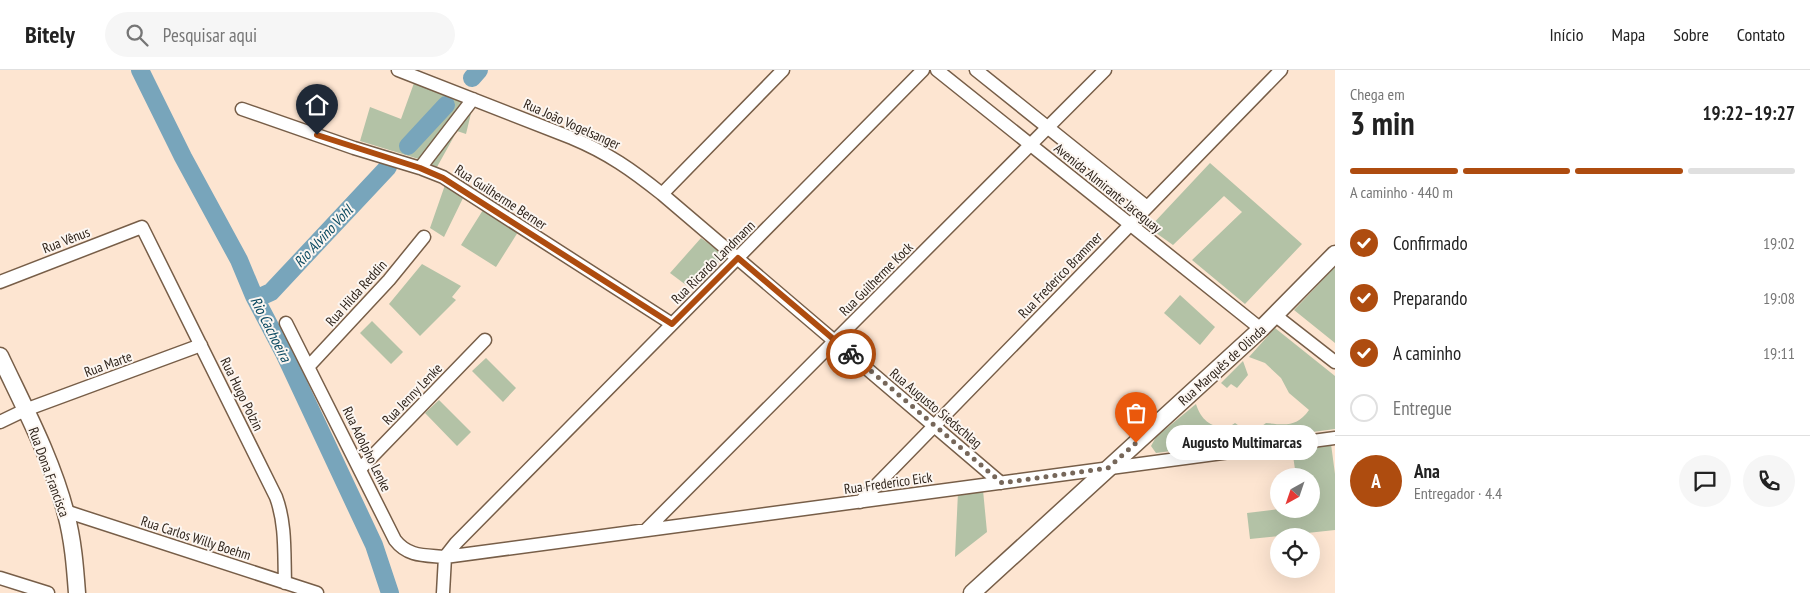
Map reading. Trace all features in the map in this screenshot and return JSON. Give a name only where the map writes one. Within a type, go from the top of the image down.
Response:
[{"type":"main road","name":"Rua Marquês de Olinda","points":[[972,593],[1276,316],[1335,254]]},
{"type":"main road","name":"Rua Dona Francisca","points":[[0,356],[54,475],[72,543],[77,593]]},
{"type":"street","name":"Rua João Vogelsanger","points":[[398,70],[597,148],[629,168],[738,258]]},
{"type":"street","points":[[662,194],[783,70]]},
{"type":"street","name":"Rua Ricardo Landmann","points":[[445,557],[465,534],[924,70]]},
{"type":"street","name":"Avenida Almirante Jaceguay","points":[[937,70],[1262,329]]},
{"type":"street","name":"Avenida Almirante Jaceguay","points":[[976,70],[1147,207]]},
{"type":"street","name":"Rua Guilherme Kock","points":[[646,530],[1106,70]]},
{"type":"street","name":"Rua Frederico Brammer","points":[[860,502],[1281,70]]},
{"type":"street","points":[[420,168],[474,99]]},
{"type":"street","name":"Rua Guilherme Berner","points":[[242,109],[354,148],[420,168],[443,178],[672,324]]},
{"type":"street","name":"Rua Vênus","points":[[0,282],[142,227]]},
{"type":"street","name":"Rua Hugo Polzin","points":[[142,227],[276,497],[284,527],[285,583]]},
{"type":"street","name":"Rua Hilda Reddin","points":[[308,366],[389,280],[424,237]]},
{"type":"street","name":"Rua Augusto Siedschlag","points":[[738,258],[1002,483]]},
{"type":"street","points":[[1276,316],[1335,362]]},
{"type":"street","name":"Rua Adolpho Lenke","points":[[286,323],[395,540],[401,548],[408,552],[445,557]]},
{"type":"street","name":"Rua Jenny Lenke","points":[[360,469],[485,340]]},
{"type":"street","name":"Rua Marte","points":[[0,422],[25,410],[201,345]]},
{"type":"street","name":"Rua Frederico Eick","points":[[445,557],[1335,438]]},
{"type":"street","name":"Rua Carlos Willy Boehm","points":[[65,511],[317,593]]},
{"type":"street","points":[[443,593],[445,557]]},
{"type":"street","points":[[0,578],[48,593]]},
{"type":"green space","points":[[414,83],[473,105],[466,134],[457,131],[437,167],[422,160],[360,141],[370,107],[401,119]]},
{"type":"green space","points":[[1210,163],[1302,244],[1245,304],[1192,260],[1242,212],[1224,196],[1173,245],[1149,228]]},
{"type":"green space","points":[[445,185],[464,196],[444,237],[430,228]]},
{"type":"green space","points":[[483,210],[518,232],[496,267],[461,245]]},
{"type":"green space","points":[[701,238],[719,251],[721,259],[715,267],[690,288],[670,273]]},
{"type":"green space","points":[[422,264],[461,286],[452,297],[456,300],[420,336],[389,304]]},
{"type":"green space","points":[[1335,267],[1335,343],[1294,310]]},
{"type":"green space","points":[[1180,295],[1215,327],[1200,345],[1164,313]]},
{"type":"green space","points":[[372,321],[403,352],[391,364],[360,333]]},
{"type":"green space","points":[[1275,328],[1335,376],[1335,429],[1156,453],[1151,446],[1156,437],[1196,404],[1203,418],[1211,424],[1226,429],[1235,423],[1251,434],[1266,423],[1290,424],[1305,416],[1309,410],[1289,393],[1281,378],[1265,363],[1249,357]]},
{"type":"green space","points":[[486,358],[516,388],[503,402],[472,371]]},
{"type":"green space","points":[[1243,361],[1248,375],[1237,388],[1231,384],[1227,388],[1221,383]]},
{"type":"green space","points":[[439,400],[471,432],[457,446],[425,413]]},
{"type":"green space","points":[[1331,444],[1335,474],[1335,530],[1320,532],[1320,528],[1270,528],[1270,537],[1250,539],[1247,513],[1270,510],[1270,518],[1320,518],[1320,468],[1295,468],[1292,449]]},
{"type":"green space","points":[[983,490],[987,532],[955,557],[958,492]]},
{"type":"waterway","name":"Rio Cachoeira","points":[[140,70],[183,157],[239,260],[254,296],[284,353],[374,545],[390,593]]},
{"type":"waterway","name":"Rio Alvino Vohl","points":[[472,78],[479,70]]},
{"type":"waterway","name":"Rio Alvino Vohl","points":[[408,146],[446,105]]},
{"type":"waterway","name":"Rio Alvino Vohl","points":[[254,296],[260,297],[271,292],[388,167]]},
{"type":"way so far","points":[[851,354],[1002,483],[1108,468],[1136,443]]},
{"type":"place","name":"Augusto Multimarcas","points":[[1136,443]]},
{"type":"route","points":[[317,135],[420,168],[443,178],[672,324],[738,258],[851,354]]}]
